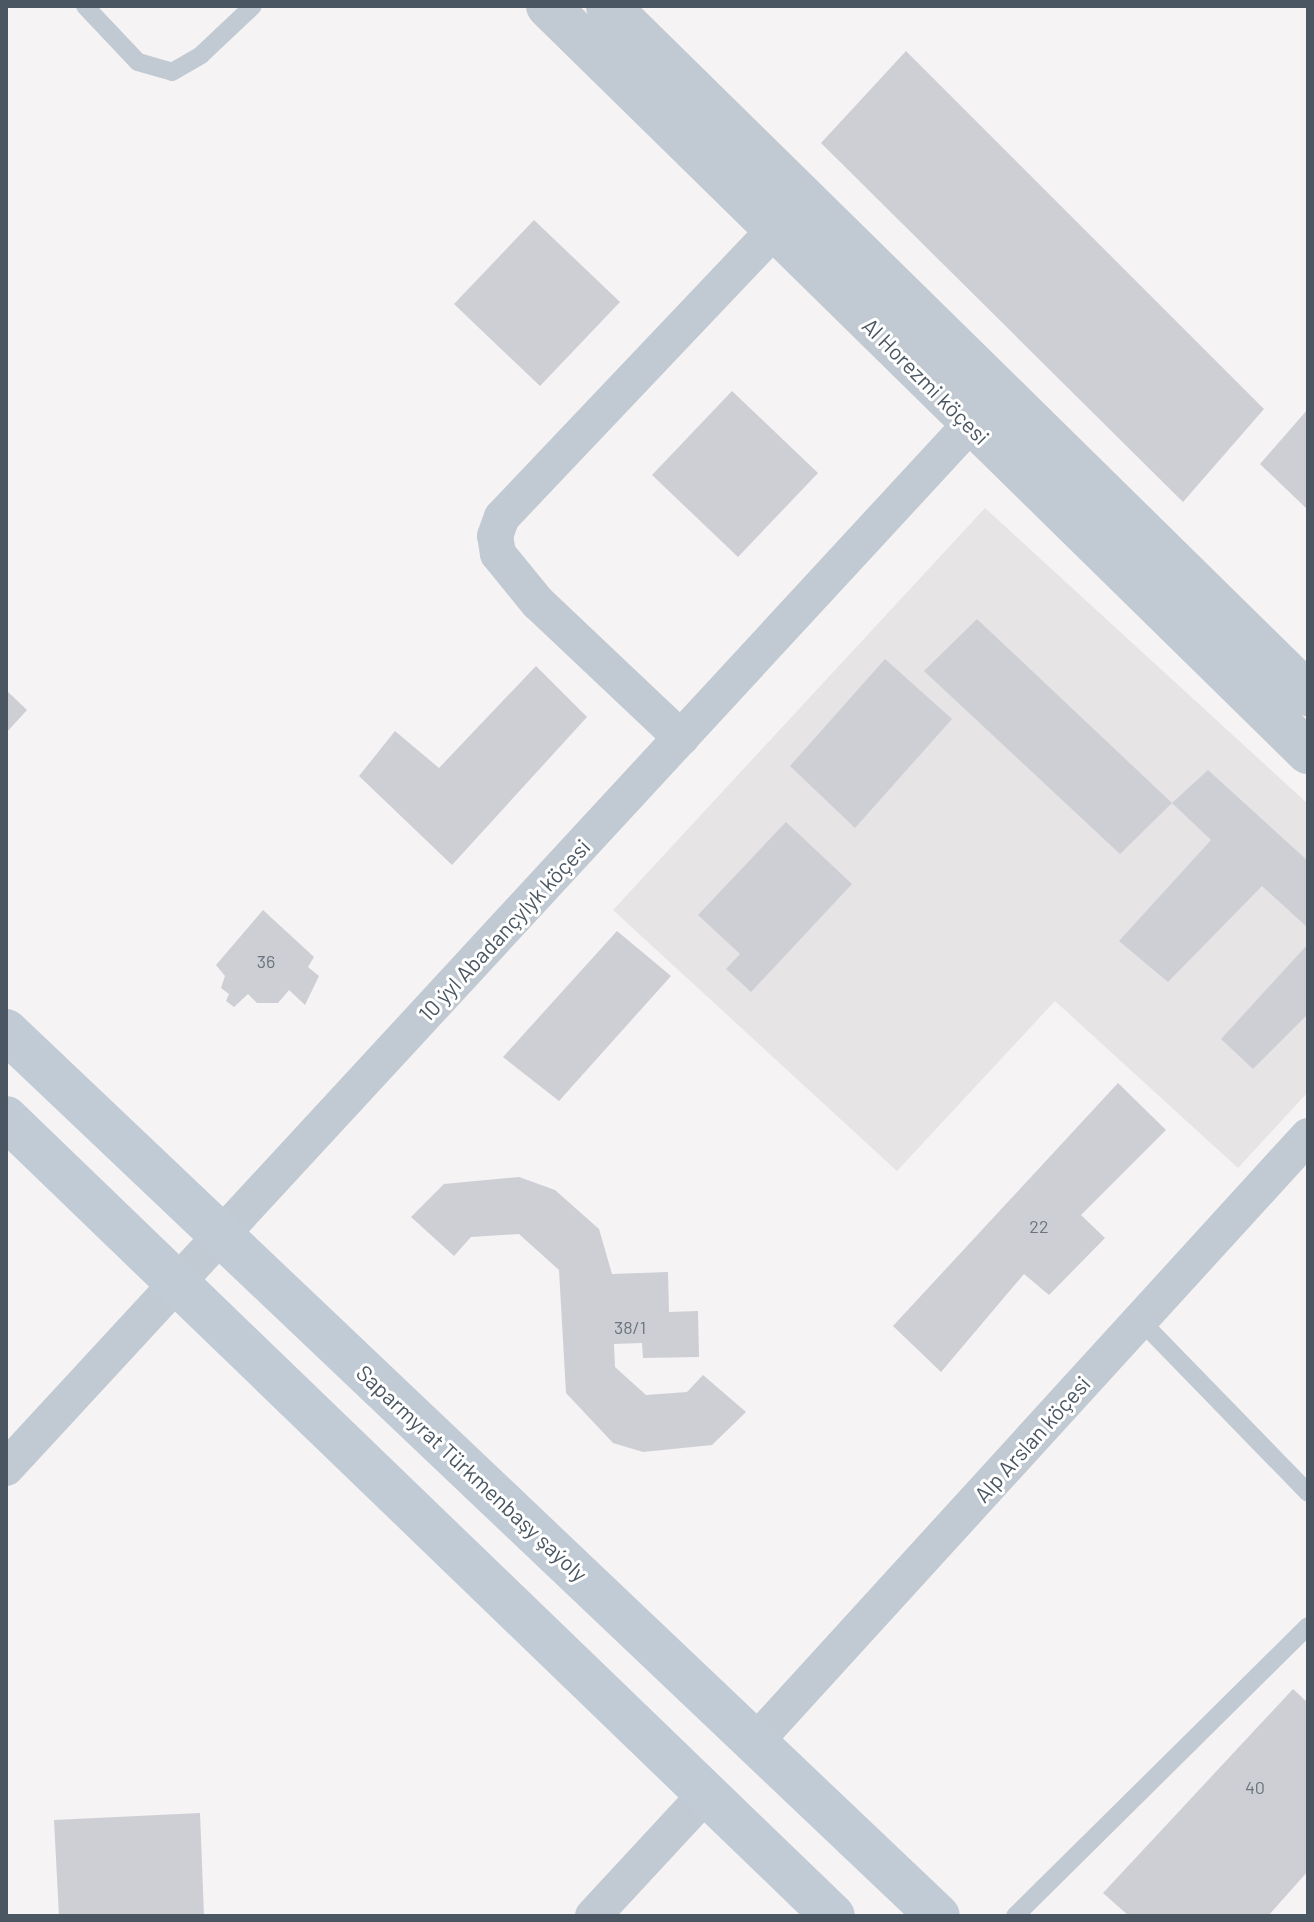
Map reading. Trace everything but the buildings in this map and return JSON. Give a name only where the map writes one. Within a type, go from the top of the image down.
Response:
[{"type":"main road","name":"Saparmyrat Türkmenbaşy şaýoly","points":[[6,1031],[938,1916]]},
{"type":"main road","points":[[6,1118],[833,1916]]},
{"type":"street","name":"Al Horezmi köçesi","points":[[548,6],[970,425],[1308,752]]},
{"type":"street","name":"Al Horezmi köçesi","points":[[608,6],[1308,694]]},
{"type":"street","points":[[681,738],[538,603],[498,554],[495,536],[502,517],[774,230]]},
{"type":"street","name":"10 ýyl Abadançylyk köçesi","points":[[6,1468],[1001,391]]},
{"type":"street","name":"Alp Arslan köçesi","points":[[756,1741],[1308,1136]]},
{"type":"street","points":[[593,1916],[706,1794]]},
{"type":"lane","points":[[85,6],[138,62],[172,72],[201,55],[253,6]]},
{"type":"lane","points":[[1140,1320],[1308,1493]]},
{"type":"lane","points":[[1015,1916],[1308,1626]]},
{"type":"shaded area","points":[[985,508],[1308,804],[1308,1092],[1238,1168],[1055,1001],[897,1171],[613,910]]}]
